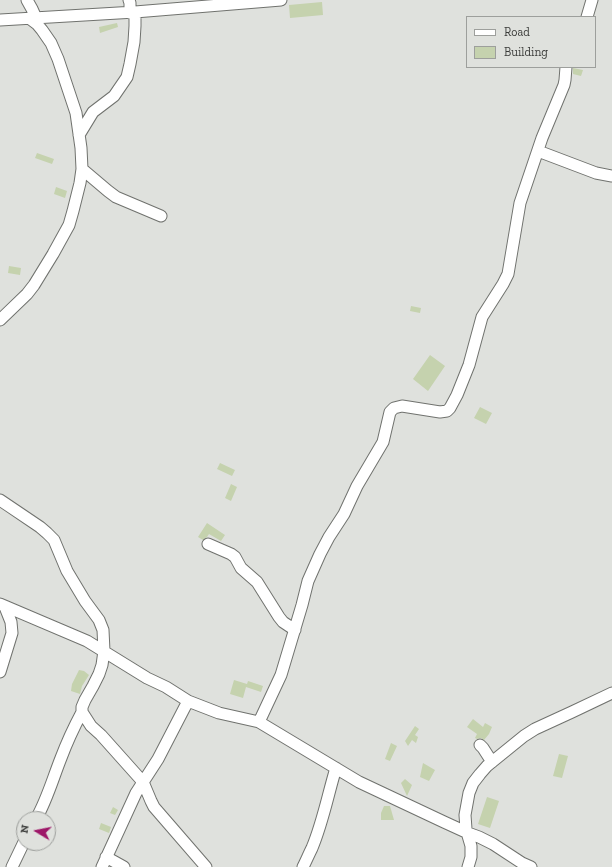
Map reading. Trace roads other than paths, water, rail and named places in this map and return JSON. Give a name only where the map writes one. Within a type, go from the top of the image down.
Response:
[{"type":"street","points":[[0,320],[27,294],[34,285],[69,225],[80,183],[82,169],[76,113],[55,52],[51,43],[33,18],[32,9],[27,0]]},
{"type":"street","points":[[79,135],[93,112],[114,96],[127,77],[134,42],[135,26],[129,0]]},
{"type":"street","points":[[0,20],[132,12],[249,1],[281,0]]},
{"type":"street","points":[[587,16],[592,0]]},
{"type":"street","points":[[259,722],[281,675],[308,581],[329,537],[344,514],[357,486],[383,442],[390,412],[394,408],[402,406],[444,412],[450,408],[453,403],[469,365],[482,317],[508,274],[520,203],[538,151],[564,85],[566,68]]},
{"type":"street","points":[[538,151],[596,173],[612,176]]},
{"type":"street","points":[[82,169],[116,196],[161,216]]},
{"type":"street","points":[[0,500],[47,532],[54,540],[67,571],[85,601],[99,620],[102,630],[104,651],[99,674],[85,700],[82,707],[82,712],[61,758],[40,811]]},
{"type":"street","points":[[208,544],[231,554],[241,568],[257,582],[283,622],[295,630]]},
{"type":"street","points":[[2,606],[86,641],[188,701],[219,713],[259,722],[359,782],[479,837],[531,867]]},
{"type":"street","points":[[0,672],[12,633],[11,622],[2,606]]},
{"type":"street","points":[[468,867],[471,857],[471,846],[466,829],[465,815],[469,793],[473,783],[487,766],[535,729],[609,696]]},
{"type":"street","points":[[124,867],[104,862],[136,793],[158,759],[188,701]]},
{"type":"street","points":[[82,712],[91,726],[102,735],[143,782],[154,806],[206,867]]},
{"type":"street","points":[[480,745],[492,762]]},
{"type":"street","points":[[302,867],[312,847],[323,816],[330,785],[336,768]]},
{"type":"street","points":[[12,867],[20,851]]}]
